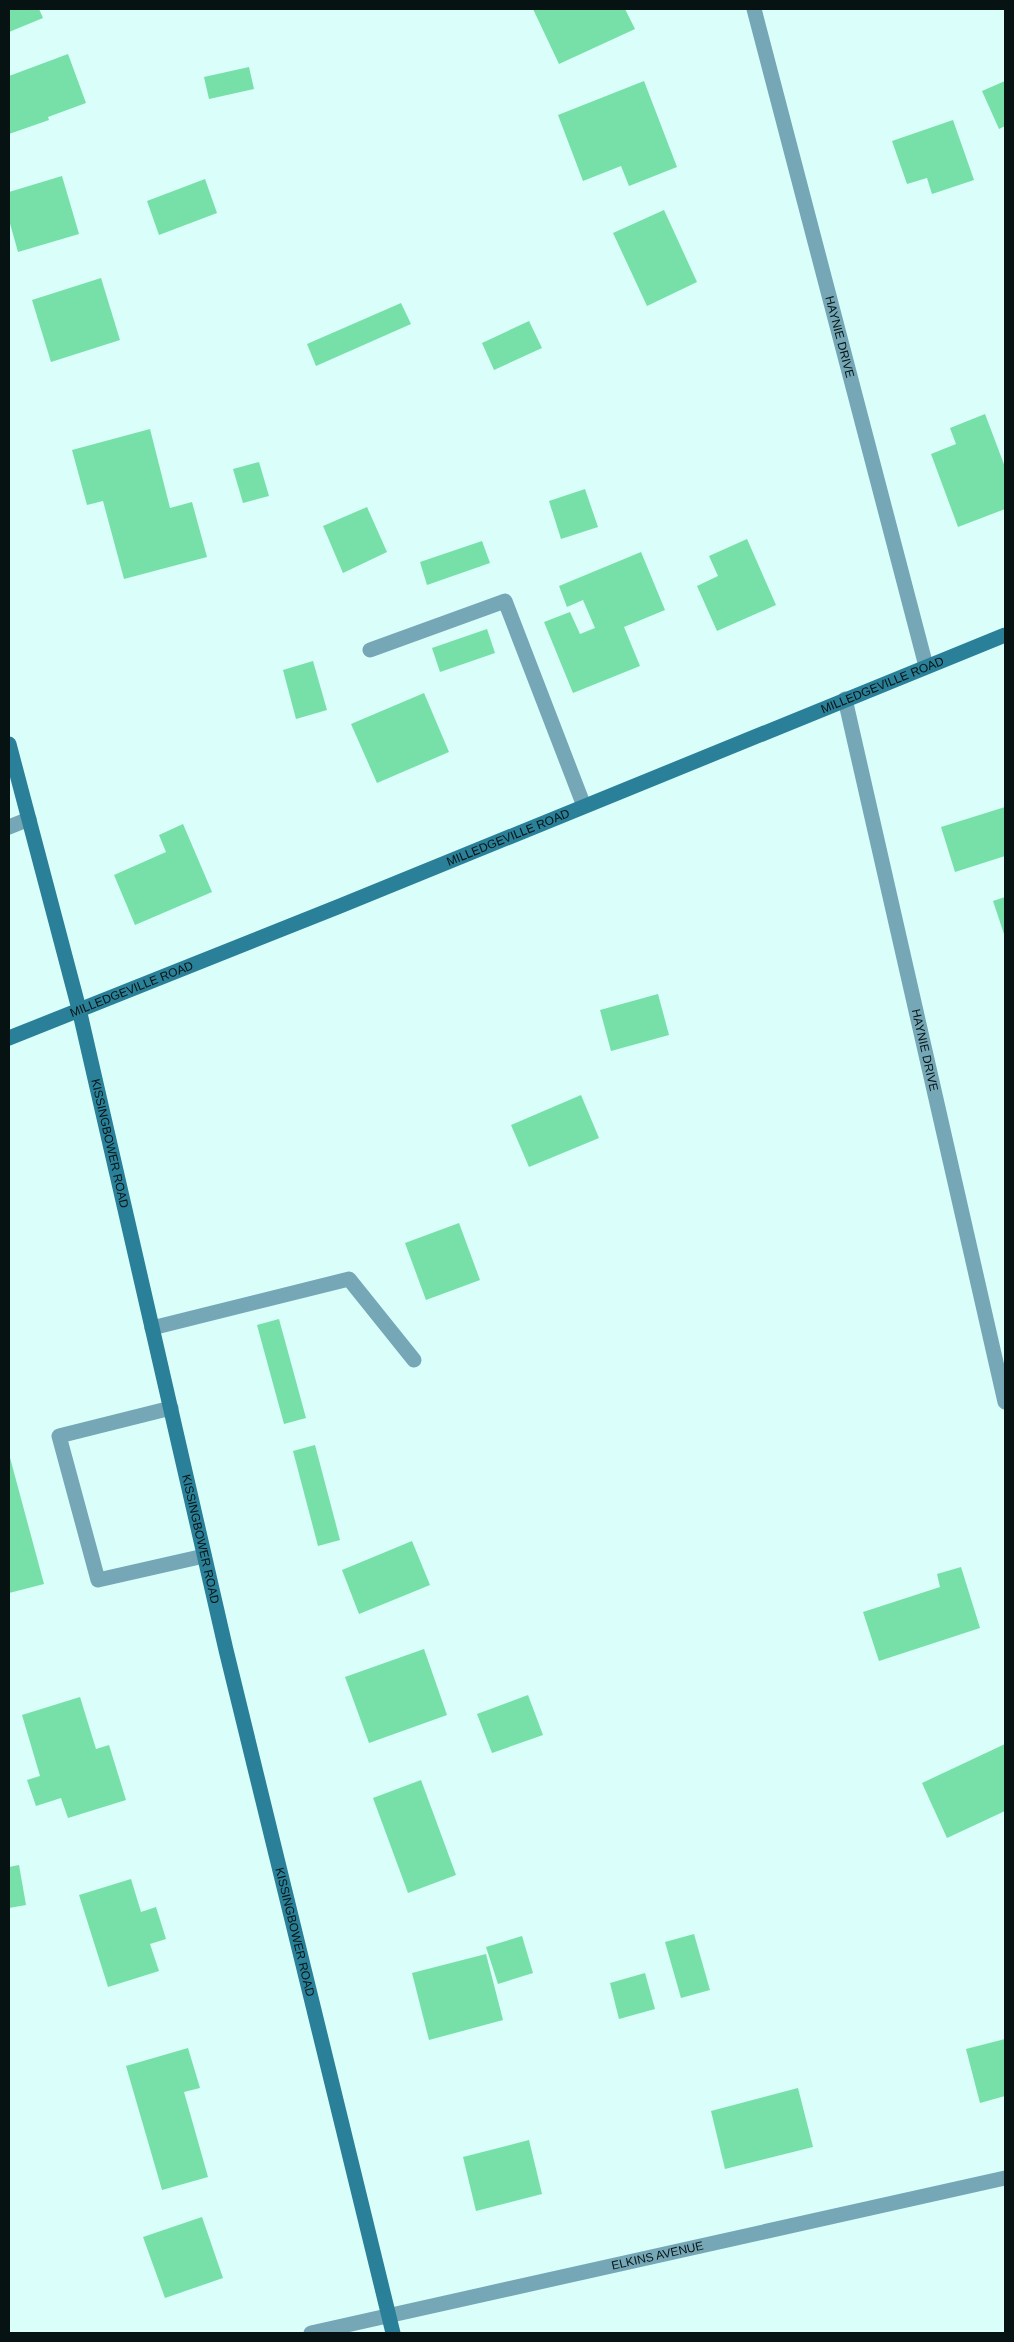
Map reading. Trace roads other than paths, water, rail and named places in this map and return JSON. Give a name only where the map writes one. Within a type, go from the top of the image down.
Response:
[{"type":"street","name":"HAYNIE DRIVE","points":[[754,9],[926,666]]},
{"type":"street","points":[[370,650],[505,601],[584,806]]},
{"type":"street","name":"MILLEDGEVILLE ROAD","points":[[9,1038],[340,906],[1005,634]]},
{"type":"street","name":"HAYNIE DRIVE","points":[[845,699],[1005,1402]]},
{"type":"street","name":"KISSINGBOWER ROAD","points":[[9,744],[80,1009],[204,1556],[393,2333]]},
{"type":"street","points":[[9,827],[29,819]]},
{"type":"street","points":[[152,1328],[349,1279],[414,1360]]},
{"type":"street","points":[[171,1408],[59,1436],[98,1580],[204,1556]]},
{"type":"street","name":"ELKINS AVENUE","points":[[311,2333],[1005,2178]]}]
